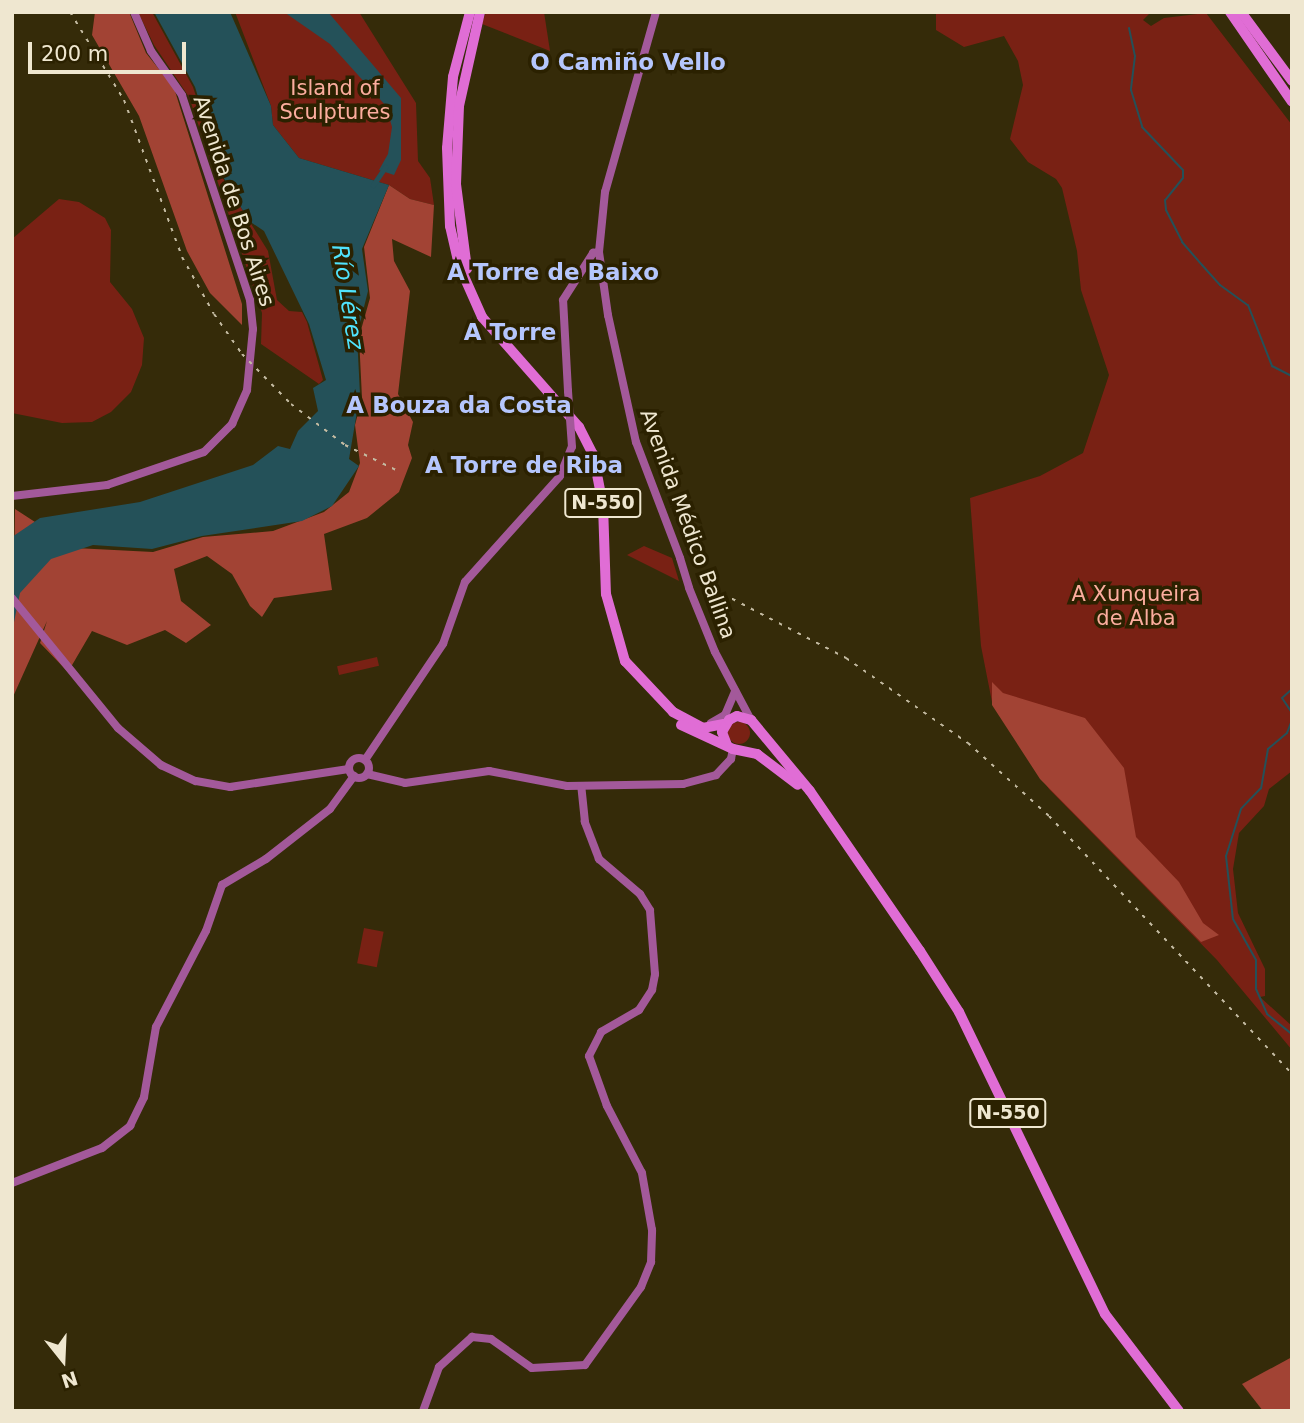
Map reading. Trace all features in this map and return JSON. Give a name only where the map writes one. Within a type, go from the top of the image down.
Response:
[{"type":"highway","name":"N-550","points":[[470,12],[450,105],[450,226],[459,265],[482,317],[524,368],[579,427],[593,454],[603,505],[606,594],[625,661],[658,708],[685,728],[757,754],[792,779],[828,819]]},
{"type":"highway","name":"N-550","points":[[480,12],[459,106],[459,224],[477,295],[524,368]]},
{"type":"highway","points":[[1230,12],[1292,102]]},
{"type":"highway","points":[[1241,12],[1292,81]]},
{"type":"highway","name":"N-550","points":[[625,661],[649,691],[693,724]]},
{"type":"highway","points":[[693,724],[713,729],[728,721],[753,724],[755,740],[735,748],[723,737],[728,721]]},
{"type":"highway","name":"N-550","points":[[753,724],[810,791],[959,1012],[1105,1314],[1179,1411]]},
{"type":"street","name":"Avenida de Bos Aires","points":[[12,496],[107,485],[204,452],[232,424],[247,390],[253,329],[250,300],[182,95],[152,51],[134,12]]},
{"type":"street","name":"Avenida Médico Ballina","points":[[656,12],[606,192],[600,252],[608,315],[636,442],[715,652],[753,724]]},
{"type":"street","points":[[367,774],[365,760],[443,644],[468,577],[560,477],[572,447],[563,300],[593,253],[600,252]]},
{"type":"street","points":[[12,598],[134,745],[178,774],[213,784],[248,787],[351,773],[405,783],[488,771],[581,786],[700,782],[724,769],[735,748]]},
{"type":"street","name":"Avenida Médico Ballina","points":[[728,721],[735,691],[732,681]]},
{"type":"street","points":[[693,724],[716,722],[725,715],[735,691]]},
{"type":"street","points":[[12,1182],[102,1148],[130,1126],[143,1101],[156,1027],[206,931],[222,885],[266,859],[330,809],[351,773],[353,760],[365,760]]},
{"type":"street","points":[[423,1411],[439,1367],[472,1337],[491,1339],[527,1367],[585,1365],[640,1287],[651,1262],[652,1230],[642,1172],[607,1106],[589,1056],[601,1032],[639,1010],[652,990],[656,974],[650,910],[644,897],[599,859],[585,822],[581,786]]},
{"type":"green space","points":[[138,12],[152,12],[193,87],[222,177],[268,251],[277,300],[289,311],[302,312],[307,322],[323,380],[319,384],[261,344],[262,313],[189,97],[154,45]]},
{"type":"green space","name":"Island of Sculptures","points":[[235,12],[359,12],[416,103],[418,161],[430,178],[434,205],[410,199],[389,185],[299,158],[273,125],[271,106]]},
{"type":"green space","points":[[486,12],[544,12],[550,51],[482,24]]},
{"type":"green space","name":"A Xunqueira de Alba","points":[[936,12],[1151,12],[1143,20],[1151,26],[1164,18],[1206,13],[1292,125],[1292,771],[1269,789],[1264,806],[1239,833],[1233,869],[1238,913],[1265,969],[1265,996],[1260,997],[1292,1026],[1292,1050],[1217,960],[1049,789],[992,702],[981,646],[970,498],[1040,476],[1083,453],[1109,375],[1081,290],[1077,251],[1062,188],[1056,179],[1028,162],[1010,139],[1023,85],[1018,61],[1004,36],[964,47],[936,30]]},
{"type":"green space","points":[[59,199],[79,202],[105,218],[111,230],[110,282],[132,309],[144,338],[142,365],[131,392],[111,412],[92,422],[62,423],[12,413],[12,239]]},
{"type":"green space","points":[[644,546],[672,558],[679,581],[627,555]]},
{"type":"green space","points":[[377,657],[379,666],[339,675],[337,666]]},
{"type":"green space","points":[[739,722],[747,725],[750,733],[747,741],[739,744],[731,741],[728,733],[731,725]]},
{"type":"green space","points":[[364,928],[384,932],[377,967],[357,963]]},
{"type":"shaded area","points":[[95,12],[129,12],[146,53],[174,88],[242,304],[242,325],[210,293],[187,251],[139,116],[92,35]]},
{"type":"shaded area","points":[[389,185],[410,199],[434,205],[431,257],[392,239],[394,261],[410,291],[398,394],[413,422],[408,445],[412,458],[399,492],[367,518],[324,534],[332,590],[274,598],[262,617],[250,606],[232,574],[207,556],[174,569],[181,601],[211,625],[186,643],[165,630],[127,645],[92,631],[68,672],[40,643],[47,621],[12,699],[15,509],[75,548],[153,552],[203,537],[273,531],[324,512],[349,492],[360,463],[355,425],[362,398],[359,337],[370,298],[364,247]]},
{"type":"shaded area","points":[[992,682],[1003,693],[1085,718],[1124,768],[1136,837],[1179,882],[1203,923],[1219,935],[1201,942],[1040,779],[992,705]]},
{"type":"shaded area","points":[[1292,1357],[1292,1411],[1263,1411],[1242,1384]]},
{"type":"water","name":"Río Lérez","points":[[154,12],[230,12],[271,106],[273,125],[299,158],[389,185],[362,249],[368,291],[357,335],[360,394],[349,459],[359,466],[332,506],[302,521],[202,536],[152,549],[93,545],[51,559],[20,593],[12,632],[12,537],[40,518],[140,502],[253,465],[278,446],[290,449],[298,431],[318,411],[313,388],[326,380],[309,324],[264,231],[249,221],[222,175],[195,87]]},
{"type":"water","points":[[284,12],[328,12],[401,98],[401,160],[394,175],[379,170],[388,154],[392,127],[386,106],[330,44]]},
{"type":"waterway","points":[[1129,28],[1135,56],[1131,90],[1142,127],[1183,170],[1183,178],[1165,200],[1166,210],[1182,242],[1220,285],[1248,305],[1272,366],[1292,376]]},
{"type":"waterway","points":[[373,185],[385,167]]},
{"type":"waterway","points":[[1292,689],[1282,698],[1292,713]]},
{"type":"waterway","points":[[1292,720],[1287,733],[1268,749],[1261,788],[1241,809],[1226,856],[1233,919],[1256,960],[1256,989],[1267,1014],[1292,1034]]},
{"type":"railway","points":[[70,12],[124,100],[182,257],[214,314],[242,354],[291,404],[345,445],[400,472]]},
{"type":"railway","points":[[723,594],[846,658],[968,743],[1049,816],[1292,1074]]},
{"type":"district","name":"O Camiño Vello","points":[[628,62]]},
{"type":"district","name":"A Torre de Baixo","points":[[553,272]]},
{"type":"district","name":"A Torre","points":[[510,332]]},
{"type":"district","name":"A Bouza da Costa","points":[[459,405]]},
{"type":"district","name":"A Torre de Riba","points":[[524,465]]}]
